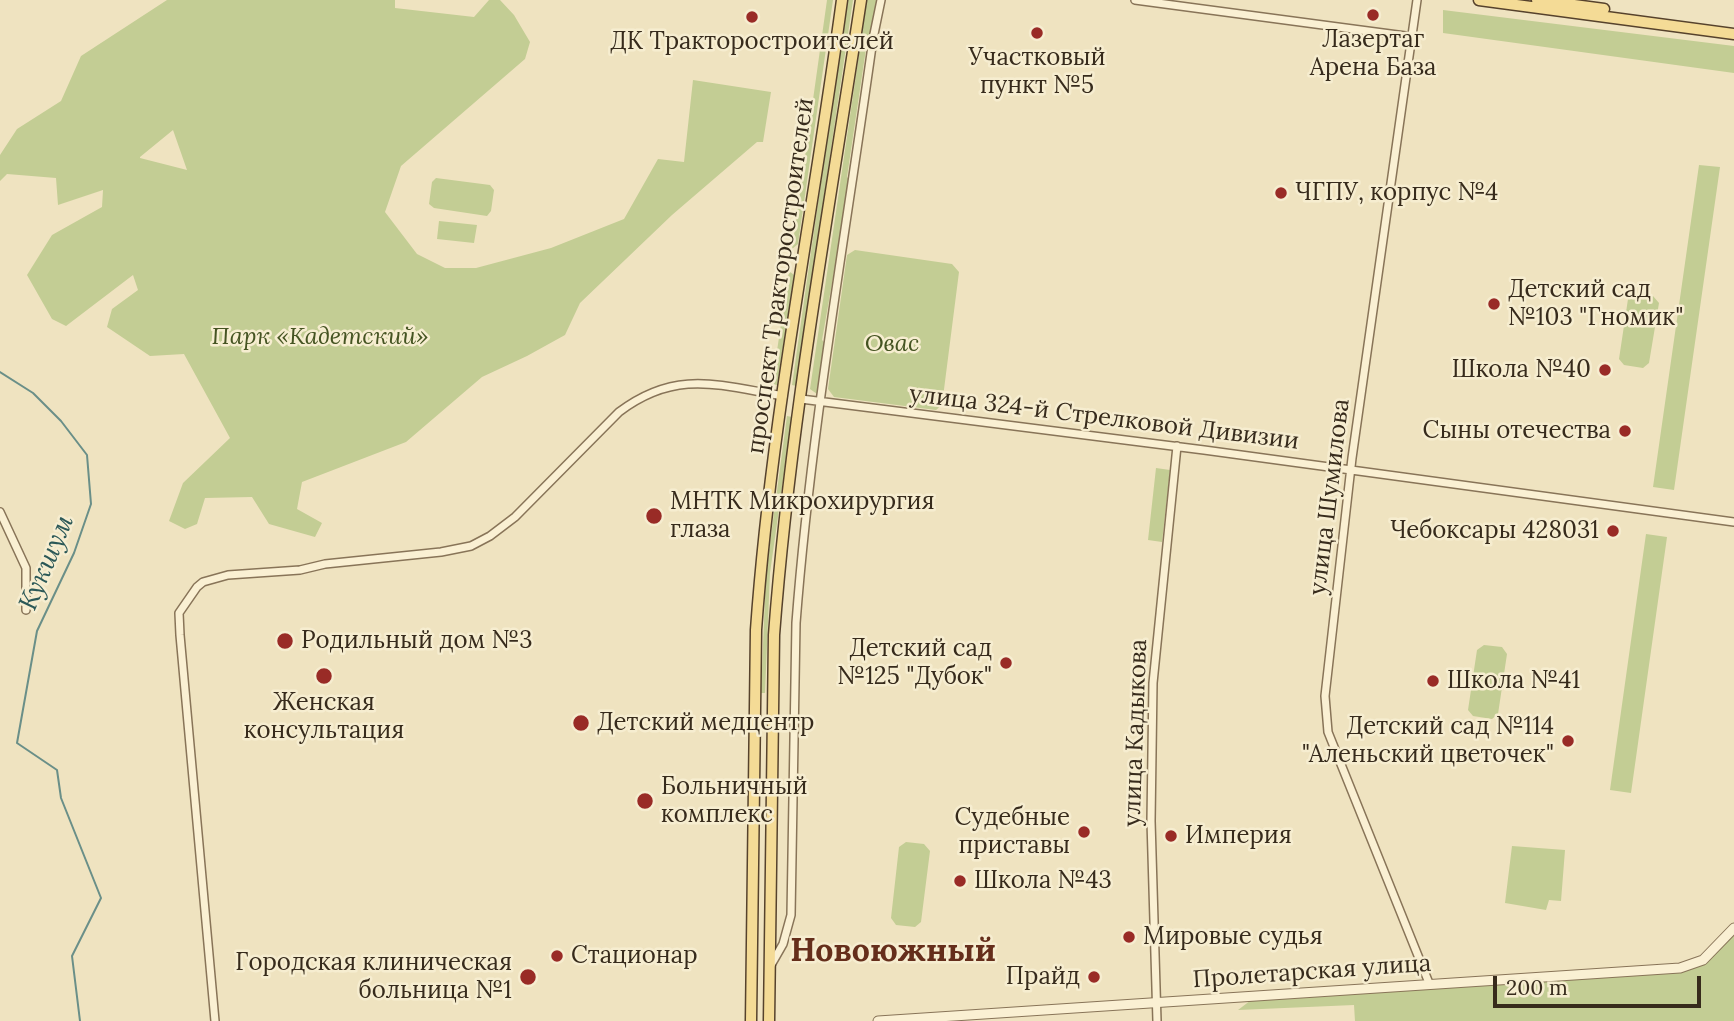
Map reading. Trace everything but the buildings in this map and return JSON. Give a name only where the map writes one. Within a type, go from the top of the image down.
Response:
[{"type":"main road","name":"проспект Тракторостроителей","points":[[751,1021],[756,630],[760,582],[783,396],[842,0]]},
{"type":"main road","name":"проспект Тракторостроителей","points":[[769,1021],[773,705],[778,588],[801,399],[861,0]]},
{"type":"main road","points":[[1479,0],[1734,27]]},
{"type":"main road","points":[[1537,0],[1734,34]]},
{"type":"main road","points":[[783,396],[801,399]]},
{"type":"main road","points":[[756,704],[773,705]]},
{"type":"main road","points":[[754,803],[772,803]]},
{"type":"main road","points":[[752,941],[770,941]]},
{"type":"street","points":[[769,967],[783,944],[791,915],[799,579],[821,401],[873,39],[881,0]]},
{"type":"street","points":[[1135,0],[1413,37]]},
{"type":"street","name":"улица Шумилова","points":[[1418,0],[1352,470],[1326,680],[1327,724],[1333,743],[1429,983]]},
{"type":"street","points":[[215,1021],[179,613],[197,587],[203,582],[228,575],[300,570],[325,564],[460,550],[490,536],[515,517],[618,412],[637,398],[687,382],[783,396]]},
{"type":"street","name":"улица 324-й Стрелковой Дивизии","points":[[801,399],[1177,446],[1734,522]]},
{"type":"street","name":"улица Кадыкова","points":[[1157,1021],[1151,821],[1153,683],[1177,446]]},
{"type":"street","points":[[0,512],[26,568],[26,610]]},
{"type":"street","name":"Пролетарская улица","points":[[878,1021],[1680,968],[1703,960],[1734,928]]},
{"type":"green space","name":"Парк «Кадетский»","points":[[167,0],[395,0],[395,8],[474,17],[489,0],[500,0],[514,15],[530,42],[525,59],[401,166],[385,212],[417,254],[445,268],[476,268],[551,248],[624,219],[658,159],[684,162],[693,80],[771,92],[763,142],[757,142],[672,215],[580,303],[565,335],[482,377],[406,442],[302,482],[297,509],[322,523],[315,537],[269,524],[252,497],[205,498],[197,524],[185,529],[169,521],[183,483],[230,438],[184,354],[150,356],[107,327],[112,309],[138,290],[133,275],[66,326],[52,319],[27,275],[52,235],[102,207],[103,190],[58,205],[56,178],[7,174],[0,181],[0,155],[17,129],[61,101],[81,56]],"holes":[[[173,130],[187,170],[140,158],[140,157]]]},
{"type":"green space","points":[[827,0],[833,0],[798,244],[792,249]]},
{"type":"green space","points":[[847,0],[853,0],[796,386],[792,385]]},
{"type":"green space","points":[[867,0],[878,0],[871,40],[867,42],[847,177],[850,181],[822,340],[826,344],[817,394],[810,389]]},
{"type":"green space","points":[[1443,10],[1734,46],[1734,73],[1443,33]]},
{"type":"green space","points":[[1699,165],[1720,167],[1674,490],[1653,487]]},
{"type":"green space","points":[[436,178],[490,185],[494,190],[491,211],[487,216],[434,208],[429,204],[432,182]]},
{"type":"green space","points":[[439,221],[477,225],[474,243],[437,239]]},
{"type":"green space","name":"Овас","points":[[855,250],[952,264],[959,272],[942,405],[936,410],[834,397],[828,389],[847,255]]},
{"type":"green space","points":[[789,271],[794,275],[777,385],[772,384]]},
{"type":"green space","points":[[1635,294],[1653,296],[1659,303],[1649,363],[1643,368],[1624,365],[1619,359],[1628,299]]},
{"type":"green space","points":[[787,416],[792,417],[770,573],[765,693],[761,693],[766,573]]},
{"type":"green space","points":[[1156,468],[1170,470],[1162,542],[1148,540]]},
{"type":"green space","points":[[1646,534],[1667,537],[1631,793],[1610,790]]},
{"type":"green space","points":[[1484,645],[1502,647],[1507,654],[1498,714],[1492,719],[1473,716],[1468,710],[1477,650]]},
{"type":"green space","points":[[906,842],[924,844],[930,851],[921,922],[915,927],[896,925],[891,918],[899,847]]},
{"type":"green space","points":[[1512,846],[1565,850],[1561,901],[1549,900],[1546,910],[1505,903]]},
{"type":"green space","points":[[1734,929],[1734,1021],[1355,1021],[1354,1005],[1238,1010],[1259,994],[1693,964]]},
{"type":"waterway","name":"Кукшум","points":[[0,372],[33,393],[61,421],[87,455],[91,504],[74,553],[37,631],[17,743],[57,770],[61,798],[101,898],[72,956],[80,1021]]},
{"type":"place","name":"Лазертаг Арена База","points":[[1373,15]]},
{"type":"place","name":"ДК Тракторостроителей","points":[[752,17]]},
{"type":"place","name":"Участковый пункт №5","points":[[1037,33]]},
{"type":"place","name":"ЧГПУ, корпус №4","points":[[1281,193]]},
{"type":"place","name":"Детский сад №103 \"Гномик\"","points":[[1494,304]]},
{"type":"place","name":"Школа №40","points":[[1605,370]]},
{"type":"place","name":"Сыны отечества","points":[[1625,431]]},
{"type":"place","name":"МНТК Микрохирургия глаза","points":[[654,516]]},
{"type":"place","name":"Чебоксары 428031","points":[[1613,531]]},
{"type":"place","name":"Родильный дом №3","points":[[285,641]]},
{"type":"place","name":"Детский сад №125 \"Дубок\"","points":[[1006,663]]},
{"type":"place","name":"Женская консультация","points":[[324,676]]},
{"type":"place","name":"Школа №41","points":[[1433,681]]},
{"type":"place","name":"Детский медцентр","points":[[581,723]]},
{"type":"place","name":"Детский сад №114 \"Аленьский цветочек\"","points":[[1568,741]]},
{"type":"place","name":"Больничный комплекс","points":[[645,801]]},
{"type":"place","name":"Судебные приставы","points":[[1084,832]]},
{"type":"place","name":"Империя","points":[[1171,836]]},
{"type":"place","name":"Школа №43","points":[[960,881]]},
{"type":"place","name":"Мировые судья","points":[[1129,937]]},
{"type":"place","name":"Стационар","points":[[557,956]]},
{"type":"place","name":"Городская клиническая больница №1","points":[[528,977]]},
{"type":"place","name":"Прайд","points":[[1094,977]]},
{"type":"district","name":"Новоюжный","points":[[893,952]]}]
